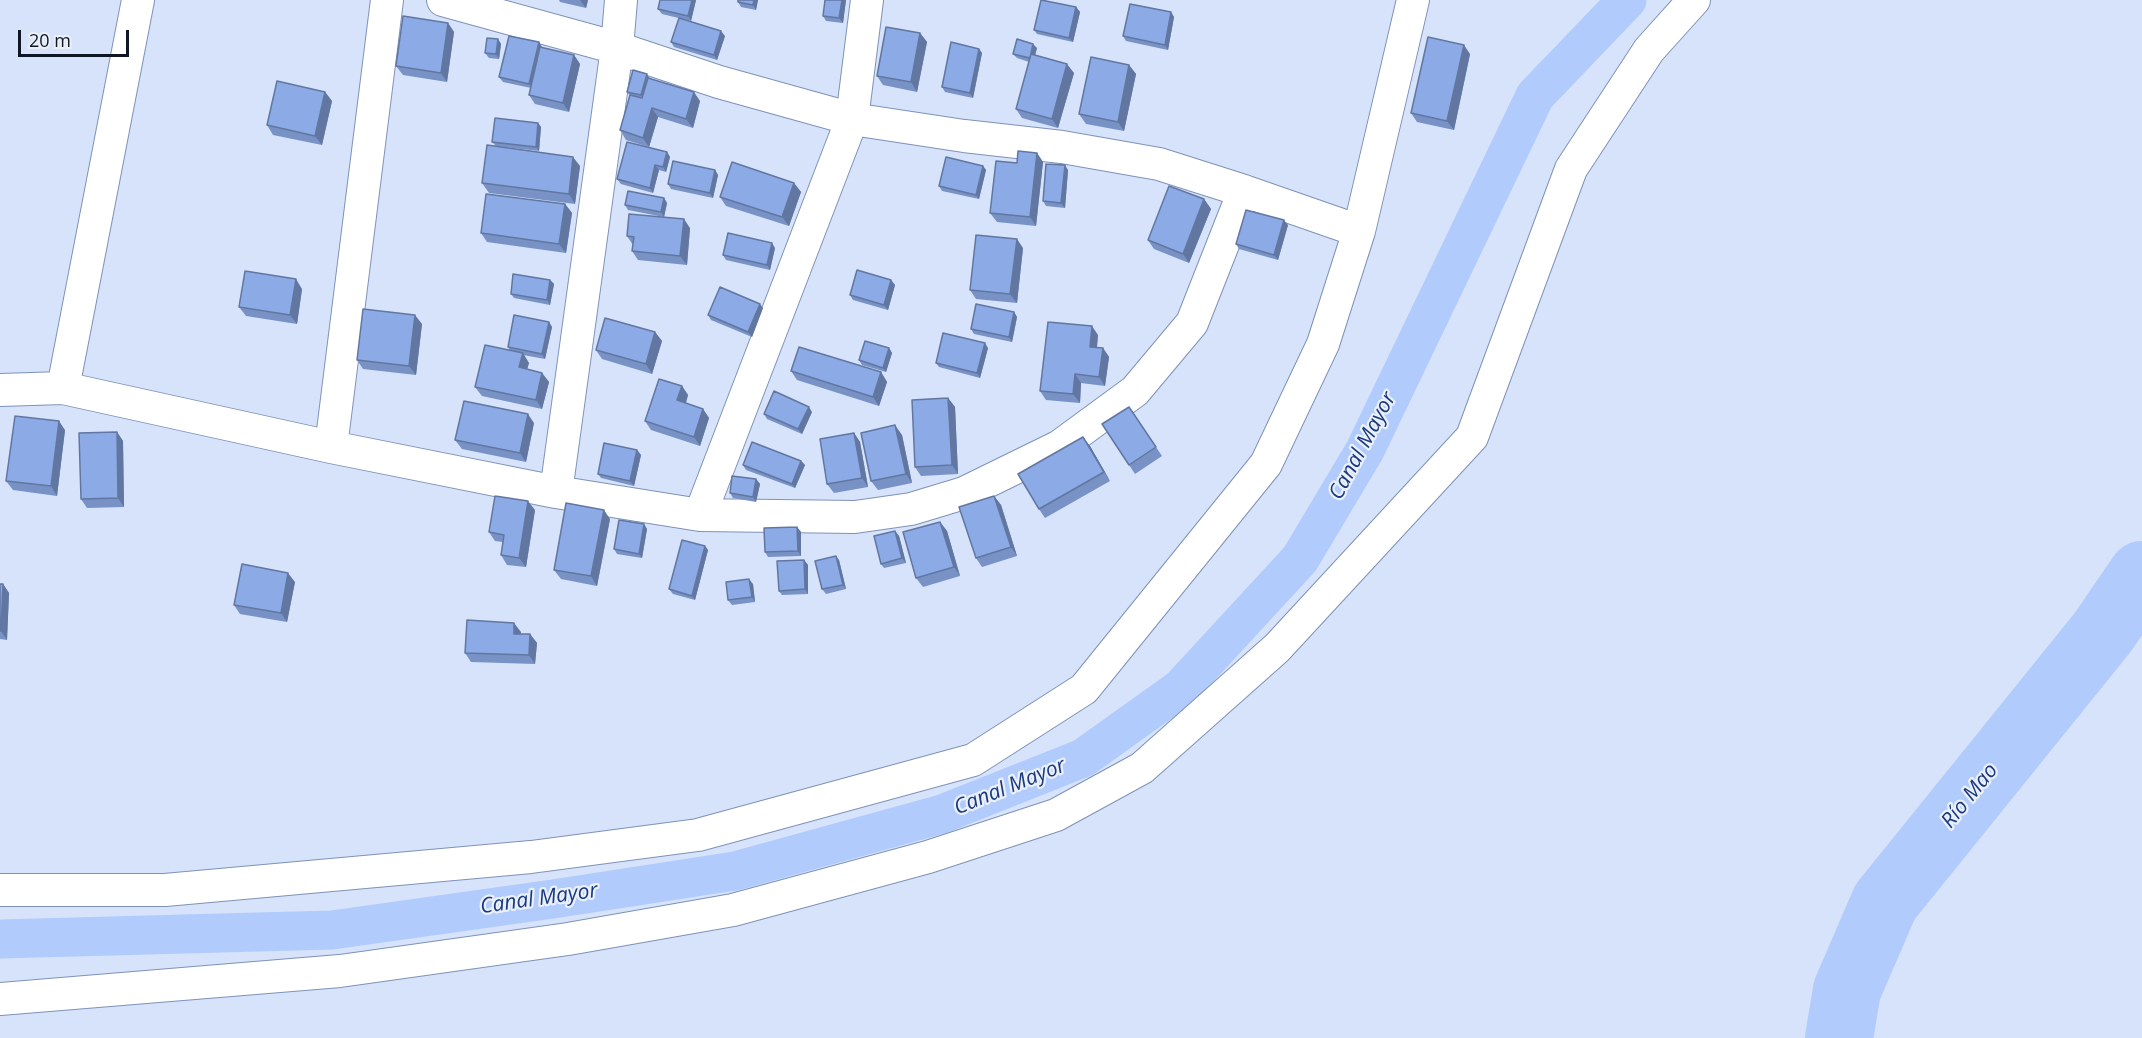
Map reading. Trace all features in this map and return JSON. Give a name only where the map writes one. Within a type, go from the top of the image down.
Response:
[{"type":"street","points":[[63,388],[138,0]]},
{"type":"street","points":[[331,447],[387,0]]},
{"type":"street","points":[[443,0],[617,48],[719,82],[852,119],[963,136],[1062,147],[1159,164],[1359,231]]},
{"type":"street","points":[[556,492],[617,48],[621,0]]},
{"type":"street","points":[[700,515],[852,119],[867,0]]},
{"type":"street","points":[[0,890],[165,890],[531,857],[687,837],[973,760],[1084,689],[1266,464],[1323,344],[1359,231],[1413,0]]},
{"type":"street","points":[[0,999],[340,970],[568,939],[733,910],[928,857],[1056,815],[1142,768],[1277,648],[1472,437],[1571,169],[1648,50],[1694,0]]},
{"type":"street","points":[[0,390],[63,388],[331,447],[556,492],[700,515],[855,517],[911,508],[964,492],[1060,446],[1135,392],[1192,323],[1244,191]]},
{"type":"building","points":[[660,0],[692,0],[688,16],[658,9]]},
{"type":"building","points":[[738,0],[754,0],[753,5],[738,2]]},
{"type":"building","points":[[825,0],[842,0],[839,18],[823,16]]},
{"type":"building","points":[[1041,0],[1076,7],[1069,38],[1034,30]]},
{"type":"building","points":[[1130,4],[1171,12],[1165,45],[1123,36]]},
{"type":"building","points":[[403,16],[448,23],[441,73],[396,66]]},
{"type":"building","points":[[679,18],[721,31],[714,55],[671,42]]},
{"type":"building","points":[[886,27],[920,33],[911,82],[877,76]]},
{"type":"building","points":[[509,36],[539,42],[529,84],[499,77]]},
{"type":"building","points":[[1428,37],[1464,45],[1447,121],[1411,113]]},
{"type":"building","points":[[487,38],[498,39],[496,54],[485,53]]},
{"type":"building","points":[[1017,39],[1033,44],[1030,58],[1013,54]]},
{"type":"building","points":[[951,42],[979,49],[970,93],[942,87]]},
{"type":"building","points":[[540,47],[574,55],[563,103],[529,95]]},
{"type":"building","points":[[1031,54],[1067,64],[1052,119],[1016,109]]},
{"type":"building","points":[[1091,57],[1129,65],[1118,122],[1079,114]]},
{"type":"building","points":[[633,70],[647,74],[641,95],[627,92]]},
{"type":"building","points":[[648,78],[694,92],[686,119],[652,108],[643,138],[620,130],[630,95],[642,98]]},
{"type":"building","points":[[277,81],[325,92],[315,136],[267,125]]},
{"type":"building","points":[[495,118],[538,123],[536,147],[492,142]]},
{"type":"building","points":[[627,142],[667,152],[663,167],[655,165],[650,188],[617,179]]},
{"type":"building","points":[[487,145],[573,157],[569,194],[482,183]]},
{"type":"building","points":[[1018,151],[1037,153],[1030,217],[990,213],[996,161],[1017,163]]},
{"type":"building","points":[[946,157],[983,166],[976,195],[939,186]]},
{"type":"building","points":[[673,161],[715,170],[710,193],[668,184]]},
{"type":"building","points":[[732,162],[794,183],[782,217],[720,197]]},
{"type":"building","points":[[1046,164],[1065,165],[1061,203],[1043,201]]},
{"type":"building","points":[[1169,186],[1204,199],[1183,254],[1148,240]]},
{"type":"building","points":[[628,191],[664,198],[661,212],[625,205]]},
{"type":"building","points":[[486,194],[565,204],[559,244],[481,233]]},
{"type":"building","points":[[1246,210],[1284,220],[1274,255],[1236,244]]},
{"type":"building","points":[[629,214],[684,219],[680,256],[632,251],[634,237],[627,236]]},
{"type":"building","points":[[728,233],[772,243],[767,265],[723,255]]},
{"type":"building","points":[[976,235],[1017,239],[1010,294],[970,290]]},
{"type":"building","points":[[857,270],[891,280],[884,305],[850,295]]},
{"type":"building","points":[[245,271],[296,279],[290,315],[239,307]]},
{"type":"building","points":[[513,274],[550,280],[547,300],[511,294]]},
{"type":"building","points":[[720,287],[760,304],[748,332],[708,315]]},
{"type":"building","points":[[976,304],[1014,312],[1009,337],[971,329]]},
{"type":"building","points":[[363,309],[415,315],[409,366],[357,360]]},
{"type":"building","points":[[514,315],[549,322],[542,354],[508,347]]},
{"type":"building","points":[[605,318],[655,332],[646,364],[596,350]]},
{"type":"building","points":[[1048,322],[1092,326],[1090,347],[1103,348],[1099,377],[1075,374],[1073,394],[1040,391]]},
{"type":"building","points":[[943,333],[985,343],[977,373],[936,363]]},
{"type":"building","points":[[865,341],[889,348],[883,368],[859,360]]},
{"type":"building","points":[[485,345],[523,353],[519,367],[542,373],[536,400],[475,387]]},
{"type":"building","points":[[799,347],[881,372],[873,397],[791,371]]},
{"type":"building","points":[[659,379],[682,386],[677,400],[703,409],[694,437],[645,421]]},
{"type":"building","points":[[774,391],[809,407],[798,429],[764,414]]},
{"type":"building","points":[[948,398],[952,465],[915,467],[912,400]]},
{"type":"building","points":[[464,401],[528,414],[520,453],[455,440]]},
{"type":"building","points":[[1129,407],[1156,447],[1129,465],[1102,424]]},
{"type":"building","points":[[15,416],[59,421],[51,486],[6,481]]},
{"type":"building","points":[[895,425],[906,474],[871,481],[861,433]]},
{"type":"building","points":[[117,432],[118,498],[81,499],[79,433]]},
{"type":"building","points":[[854,433],[862,478],[827,484],[820,439]]},
{"type":"building","points":[[1083,437],[1104,472],[1039,509],[1018,474]]},
{"type":"building","points":[[752,442],[801,461],[792,484],[743,465]]},
{"type":"building","points":[[604,443],[637,450],[630,481],[598,474]]},
{"type":"building","points":[[732,476],[756,479],[753,497],[730,493]]},
{"type":"building","points":[[495,496],[528,501],[519,558],[501,555],[504,535],[489,532]]},
{"type":"building","points":[[994,496],[1011,547],[976,558],[959,507]]},
{"type":"building","points":[[566,503],[604,510],[591,576],[554,570]]},
{"type":"building","points":[[619,520],[644,524],[639,554],[614,549]]},
{"type":"building","points":[[940,522],[954,567],[916,578],[903,532]]},
{"type":"building","points":[[797,527],[798,551],[765,552],[764,528]]},
{"type":"building","points":[[895,531],[902,558],[881,564],[874,536]]},
{"type":"building","points":[[682,540],[705,546],[692,596],[669,589]]},
{"type":"building","points":[[836,556],[843,585],[822,589],[815,561]]},
{"type":"building","points":[[804,560],[805,589],[779,591],[777,561]]},
{"type":"building","points":[[242,564],[288,573],[281,613],[234,605]]},
{"type":"building","points":[[749,579],[752,597],[728,600],[726,582]]},
{"type":"building","points":[[0,584],[3,584],[1,631],[0,631]]},
{"type":"building","points":[[467,620],[514,623],[514,634],[530,634],[529,655],[465,653]]},
{"type":"waterway","name":"Canal Mayor","points":[[0,939],[332,930],[735,871],[942,814],[1083,758],[1181,688],[1300,559],[1365,450],[1535,96],[1627,0]]},
{"type":"waterway","name":"Río Mao","points":[[1839,1038],[1847,990],[1885,902],[2103,632],[2142,575]]}]
